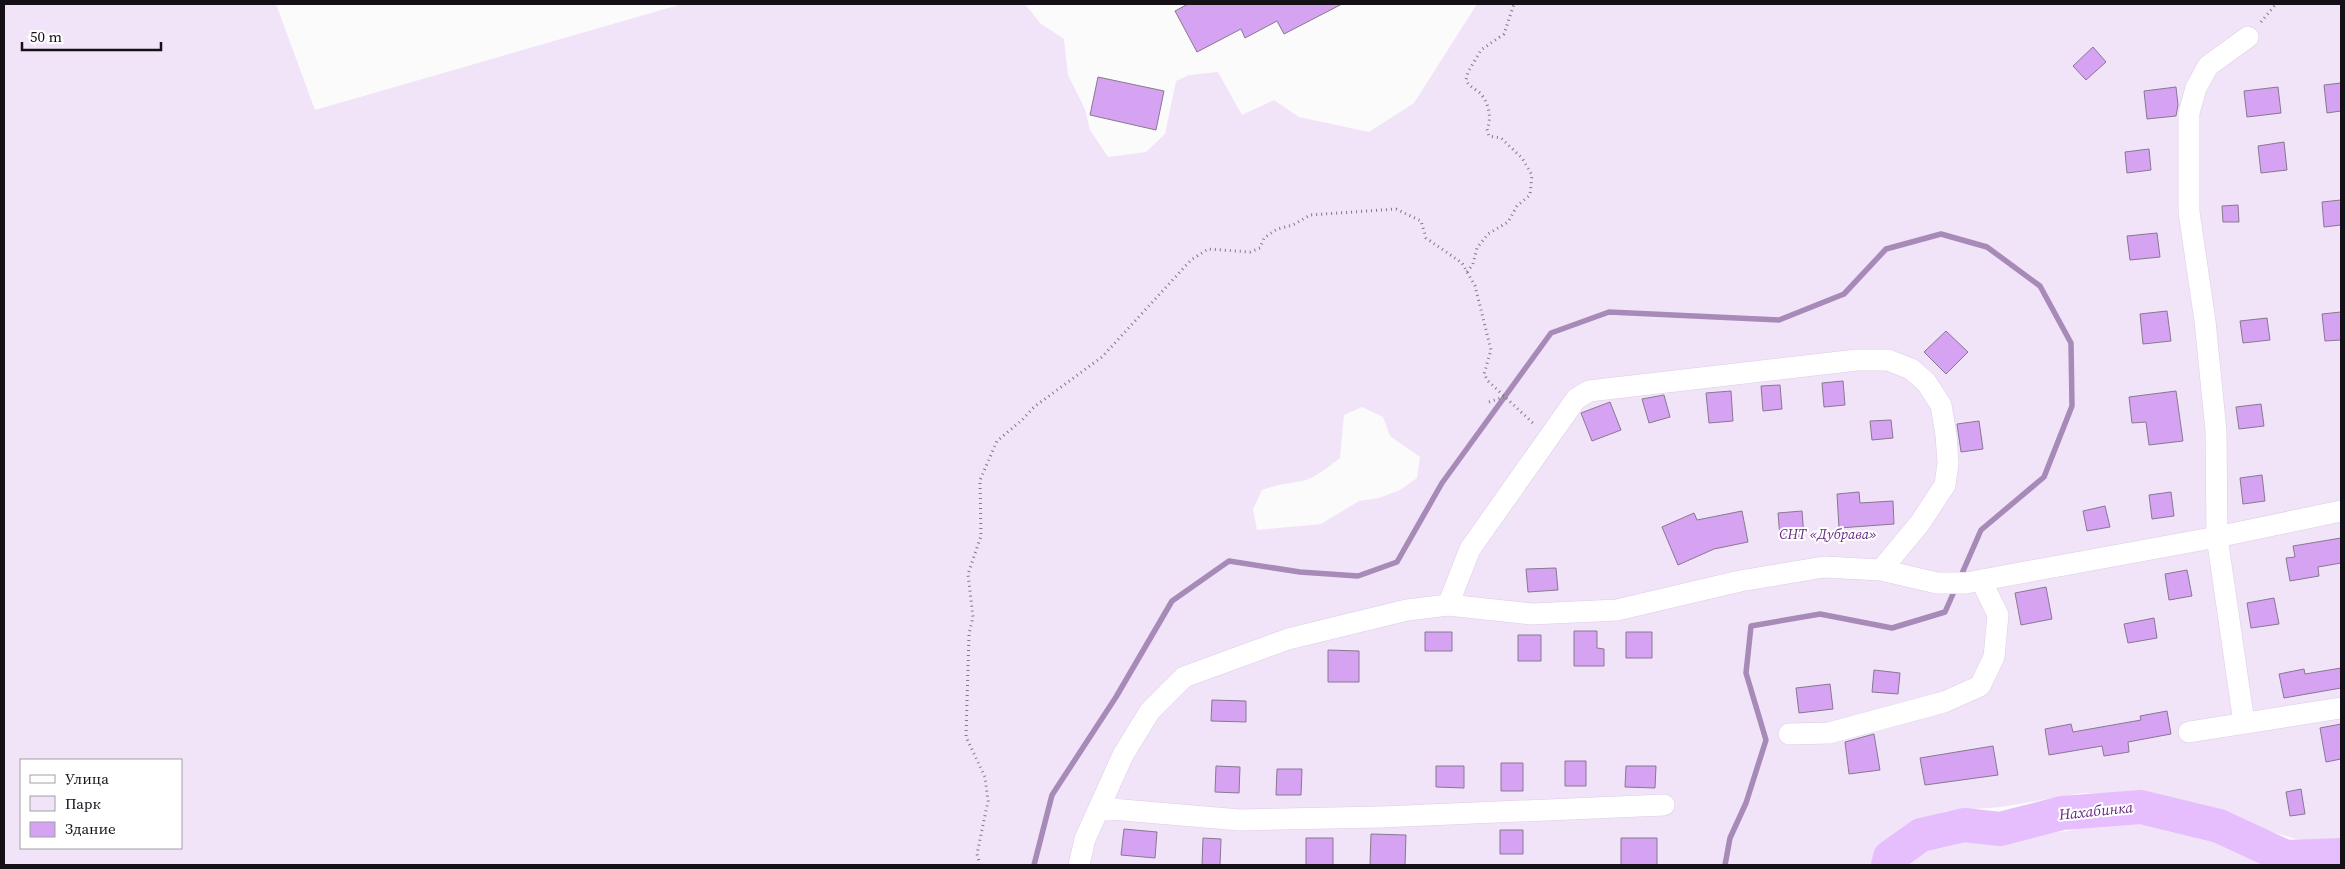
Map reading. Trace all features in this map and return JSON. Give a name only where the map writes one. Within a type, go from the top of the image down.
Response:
[{"type":"street","points":[[2244,723],[2217,537],[2216,431],[2205,321],[2189,212],[2188,113],[2196,88],[2208,66],[2248,37]]},
{"type":"street","points":[[1448,605],[1470,549],[1576,399],[1589,391],[1857,360],[1888,360],[1911,370],[1926,382],[1940,405],[1946,435],[1948,463],[1945,485],[1920,523],[1881,570]]},
{"type":"street","points":[[1079,865],[1085,839],[1123,755],[1150,710],[1184,676],[1288,639],[1408,610],[1448,605],[1532,614],[1617,610],[1740,581],[1824,568],[1881,570],[1937,583],[1973,582],[2217,537],[2341,511]]},
{"type":"street","points":[[1789,734],[1829,733],[1944,702],[1980,686],[1994,657],[1998,615],[1973,582]]},
{"type":"street","points":[[2189,732],[2341,708]]},
{"type":"street","points":[[1099,808],[1240,820],[1381,817],[1664,805]]},
{"type":"path","points":[[1467,272],[1473,264],[1477,248],[1488,234],[1508,222],[1517,206],[1530,195],[1532,175],[1522,158],[1501,138],[1489,136],[1486,129],[1489,123],[1487,107],[1480,94],[1466,80],[1470,67],[1482,50],[1504,34],[1514,4]]},
{"type":"path","points":[[2248,37],[2276,4]]},
{"type":"path","points":[[980,865],[977,854],[988,801],[985,777],[966,737],[969,634],[974,617],[968,574],[981,536],[980,480],[997,440],[1022,420],[1034,406],[1102,358],[1191,260],[1208,249],[1250,252],[1260,248],[1264,238],[1277,229],[1293,225],[1310,215],[1396,210],[1421,221],[1426,238],[1462,263],[1475,286],[1480,313],[1490,339],[1491,350],[1484,374],[1488,381],[1527,420]]},
{"type":"path","points":[[1490,402],[1504,397]]},
{"type":"green space","name":"СНТ «Дубрава»","points":[[4,4],[276,4],[315,110],[682,4],[1025,4],[1040,23],[1064,39],[1068,75],[1085,109],[1090,130],[1108,157],[1146,152],[1165,134],[1176,81],[1189,75],[1218,72],[1242,115],[1274,100],[1299,117],[1369,132],[1414,103],[1477,4],[2341,4],[2341,845],[2317,845],[2146,795],[2082,793],[2001,807],[1946,811],[1900,836],[1873,865],[4,865]],"holes":[[[1362,407],[1383,417],[1390,436],[1420,457],[1417,478],[1400,490],[1379,498],[1359,501],[1321,524],[1257,530],[1253,509],[1262,490],[1312,477],[1340,458],[1344,415]]]},
{"type":"green space","points":[[2110,818],[2154,821],[2217,839],[2259,859],[2295,865],[1902,865],[1919,851],[1962,841],[2068,831]]},
{"type":"building","points":[[1188,4],[1342,4],[1284,34],[1277,21],[1245,38],[1241,29],[1197,52],[1175,11]]},
{"type":"building","points":[[2093,47],[2106,62],[2086,80],[2073,66]]},
{"type":"building","points":[[1098,77],[1164,91],[1156,130],[1090,115]]},
{"type":"building","points":[[2341,83],[2341,111],[2327,113],[2324,85]]},
{"type":"building","points":[[2176,87],[2178,105],[2176,116],[2147,119],[2144,91]]},
{"type":"building","points":[[2278,87],[2281,113],[2247,117],[2244,91]]},
{"type":"building","points":[[2284,142],[2287,170],[2261,173],[2258,146]]},
{"type":"building","points":[[2149,149],[2151,170],[2127,173],[2125,152]]},
{"type":"building","points":[[2341,200],[2341,225],[2324,227],[2322,202]]},
{"type":"building","points":[[2238,205],[2239,222],[2223,222],[2222,206]]},
{"type":"building","points":[[2157,233],[2160,257],[2130,260],[2127,236]]},
{"type":"building","points":[[2167,311],[2171,341],[2143,344],[2140,314]]},
{"type":"building","points":[[2341,312],[2341,340],[2325,341],[2322,314]]},
{"type":"building","points":[[2267,318],[2270,340],[2243,343],[2240,321]]},
{"type":"building","points":[[1946,331],[1968,352],[1946,374],[1924,352]]},
{"type":"building","points":[[1843,381],[1845,405],[1824,407],[1822,383]]},
{"type":"building","points":[[1780,385],[1782,409],[1763,411],[1761,386]]},
{"type":"building","points":[[1731,391],[1733,421],[1709,423],[1706,393]]},
{"type":"building","points":[[2176,391],[2183,441],[2149,445],[2146,422],[2132,423],[2129,397]]},
{"type":"building","points":[[1664,395],[1670,417],[1649,423],[1642,399]]},
{"type":"building","points":[[1610,402],[1621,430],[1592,441],[1581,413]]},
{"type":"building","points":[[2261,404],[2264,426],[2239,429],[2236,407]]},
{"type":"building","points":[[1891,420],[1893,438],[1872,440],[1870,421]]},
{"type":"building","points":[[1979,421],[1983,449],[1961,452],[1957,424]]},
{"type":"building","points":[[2262,475],[2265,501],[2243,504],[2240,478]]},
{"type":"building","points":[[1859,492],[1860,503],[1893,501],[1894,524],[1839,528],[1837,494]]},
{"type":"building","points":[[2171,492],[2174,516],[2152,519],[2149,495]]},
{"type":"building","points":[[2105,506],[2110,527],[2087,531],[2083,511]]},
{"type":"building","points":[[1742,511],[1748,542],[1714,549],[1678,565],[1662,527],[1694,513],[1697,520]]},
{"type":"building","points":[[1802,511],[1804,536],[1780,538],[1778,513]]},
{"type":"building","points":[[2341,538],[2341,563],[2318,567],[2319,576],[2290,581],[2286,558],[2295,557],[2293,546]]},
{"type":"building","points":[[1556,568],[1558,590],[1528,592],[1526,569]]},
{"type":"building","points":[[2187,570],[2192,596],[2169,600],[2165,574]]},
{"type":"building","points":[[2046,587],[2052,619],[2021,625],[2015,593]]},
{"type":"building","points":[[2274,598],[2279,624],[2251,628],[2247,603]]},
{"type":"building","points":[[2154,618],[2157,638],[2128,643],[2124,624]]},
{"type":"building","points":[[1574,631],[1597,631],[1597,648],[1604,649],[1604,666],[1574,666]]},
{"type":"building","points":[[1425,632],[1452,632],[1452,651],[1425,651]]},
{"type":"building","points":[[1626,632],[1652,632],[1652,658],[1626,658]]},
{"type":"building","points":[[1518,635],[1541,635],[1541,661],[1518,661]]},
{"type":"building","points":[[1328,650],[1359,651],[1359,682],[1328,682]]},
{"type":"building","points":[[2341,668],[2341,688],[2284,698],[2279,674],[2304,669],[2305,674]]},
{"type":"building","points":[[1874,670],[1900,673],[1898,694],[1872,692]]},
{"type":"building","points":[[1830,684],[1833,709],[1799,713],[1796,688]]},
{"type":"building","points":[[1212,700],[1246,701],[1246,722],[1211,721]]},
{"type":"building","points":[[2167,711],[2171,734],[2128,742],[2129,752],[2104,756],[2102,746],[2049,755],[2045,729],[2071,724],[2073,732],[2141,720],[2140,716]]},
{"type":"building","points":[[2341,724],[2341,759],[2326,762],[2320,728]]},
{"type":"building","points":[[1874,734],[1880,770],[1849,774],[1845,742]]},
{"type":"building","points":[[1993,746],[1998,775],[1925,785],[1920,758]]},
{"type":"building","points":[[1565,761],[1586,761],[1586,786],[1565,786]]},
{"type":"building","points":[[1501,763],[1523,763],[1523,791],[1501,791]]},
{"type":"building","points":[[1216,766],[1240,767],[1239,793],[1215,792]]},
{"type":"building","points":[[1436,766],[1464,766],[1464,788],[1436,787]]},
{"type":"building","points":[[1626,766],[1656,766],[1655,788],[1625,787]]},
{"type":"building","points":[[1277,769],[1302,769],[1301,795],[1276,795]]},
{"type":"building","points":[[2301,789],[2305,814],[2290,816],[2286,792]]},
{"type":"building","points":[[1124,829],[1157,832],[1155,858],[1121,855]]},
{"type":"building","points":[[1500,830],[1523,830],[1523,854],[1500,854]]},
{"type":"building","points":[[1371,834],[1406,835],[1405,865],[1370,865]]},
{"type":"building","points":[[1203,838],[1221,839],[1220,865],[1202,865]]},
{"type":"building","points":[[1306,838],[1333,838],[1333,865],[1306,865]]},
{"type":"building","points":[[1621,838],[1657,838],[1657,865],[1621,865]]},
{"type":"waterway","points":[[1034,865],[1052,795],[1116,697],[1172,601],[1229,561],[1300,572],[1358,576],[1397,562],[1442,483],[1551,333],[1609,312],[1779,320],[1844,294],[1886,249],[1941,234],[1987,247],[2040,286],[2071,343],[2072,406],[2044,477],[1981,530],[1960,578]]},
{"type":"waterway","points":[[1725,865],[1730,838],[1746,803],[1766,740],[1746,673],[1751,626],[1820,614],[1892,628],[1945,612],[1956,587]]},
{"type":"waterway","name":"Нахабинка","points":[[1888,865],[1890,857],[1921,835],[1964,825],[2000,829],[2062,813],[2141,807],[2219,826],[2286,857],[2341,855]]}]
